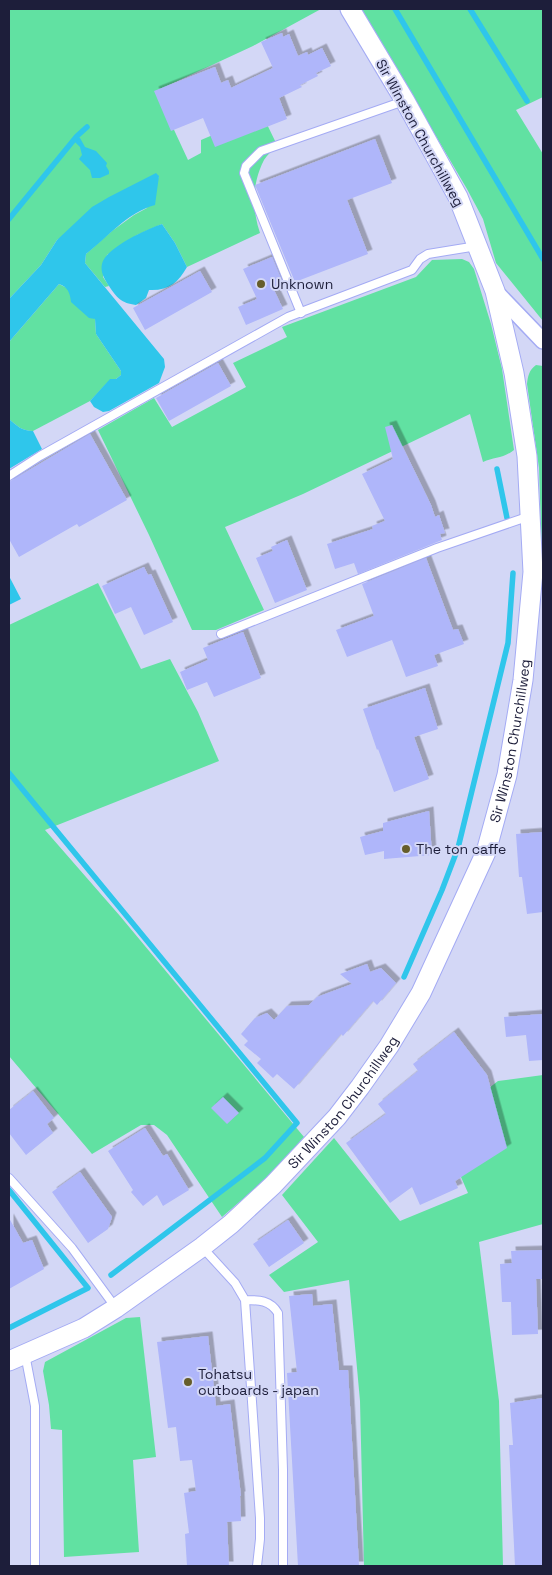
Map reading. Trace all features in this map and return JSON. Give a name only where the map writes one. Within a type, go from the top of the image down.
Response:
[{"type":"street","name":"Sir Winston Churchillweg","points":[[17,1358],[84,1328],[116,1308],[202,1247],[231,1224],[273,1185],[337,1117],[389,1046],[421,993],[486,852],[507,775],[523,680],[533,572],[527,456],[514,373],[495,291],[458,197],[406,101],[350,9]]},
{"type":"street","points":[[495,291],[543,340]]},
{"type":"lane","points":[[300,313],[244,173],[246,166],[262,151],[406,101]]},
{"type":"lane","points":[[9,476],[40,456],[270,327],[300,313],[412,270],[420,259],[428,254],[477,246]]},
{"type":"lane","points":[[221,634],[437,548],[530,516]]},
{"type":"lane","points":[[9,1178],[72,1248],[116,1308]]},
{"type":"lane","points":[[202,1247],[235,1283],[245,1300],[260,1518],[257,1566]]},
{"type":"lane","points":[[245,1300],[262,1300],[274,1307],[278,1313],[283,1470],[283,1566]]},
{"type":"lane","points":[[17,1358],[35,1406],[35,1566]]},
{"type":"green space","points":[[9,9],[321,9],[253,46],[156,91],[188,160],[201,153],[201,140],[262,114],[277,145],[264,160],[255,187],[256,215],[260,233],[187,267],[175,243],[162,224],[137,235],[107,255],[103,277],[109,286],[105,287],[85,263],[86,254],[112,231],[147,208],[159,176],[57,240],[41,265],[9,299]]},
{"type":"green space","points":[[361,9],[543,9],[543,97],[516,110],[543,154],[543,321],[496,263],[483,219]]},
{"type":"green space","points":[[462,259],[469,262],[474,269],[491,324],[502,369],[514,450],[506,455],[483,462],[470,414],[303,494],[225,527],[264,610],[216,630],[192,630],[98,430],[154,398],[172,427],[246,387],[233,363],[287,337],[282,327],[416,277],[432,260]]},
{"type":"green space","points":[[59,284],[67,288],[95,319],[96,334],[121,371],[121,375],[107,383],[90,401],[33,431],[26,430],[17,426],[9,419],[9,342]]},
{"type":"green space","points":[[536,365],[543,366],[543,586],[539,468],[527,384],[529,373]]},
{"type":"green space","points":[[98,583],[141,669],[170,659],[198,712],[219,761],[45,830],[120,916],[304,1137],[267,1178],[222,1217],[167,1135],[154,1125],[141,1125],[92,1154],[9,1056],[9,625]]},
{"type":"green space","points":[[543,1075],[543,1224],[479,1242],[499,1401],[503,1566],[364,1566],[360,1401],[349,1280],[284,1292],[269,1275],[318,1242],[282,1195],[334,1138],[400,1221],[468,1193],[439,1127],[498,1081]]},
{"type":"green space","points":[[140,1317],[156,1457],[133,1460],[139,1552],[64,1557],[62,1430],[51,1429],[43,1371],[45,1362],[126,1318]]},
{"type":"water","points":[[77,136],[85,147],[96,151],[107,163],[106,166],[109,174],[100,178],[92,178],[90,170],[79,159],[82,155],[80,147],[73,140]]},
{"type":"water","points":[[156,173],[159,176],[155,205],[145,208],[127,219],[86,254],[85,263],[164,359],[165,367],[159,383],[109,411],[103,412],[94,407],[90,401],[110,379],[116,379],[121,375],[121,371],[96,334],[95,319],[89,318],[71,302],[68,291],[59,284],[9,342],[9,299],[41,265],[57,240],[92,207]]},
{"type":"water","points":[[162,224],[175,243],[187,267],[172,285],[162,289],[149,290],[146,298],[136,305],[123,301],[114,294],[104,277],[102,271],[103,261],[107,255],[121,244]]},
{"type":"water","points":[[9,419],[23,429],[33,431],[42,449],[9,469]]},
{"type":"water","points":[[9,576],[21,599],[9,605]]},
{"type":"building","points":[[282,33],[283,37],[289,34],[298,56],[307,52],[308,55],[322,48],[331,66],[316,73],[318,76],[300,85],[302,87],[279,98],[287,119],[215,147],[203,118],[171,131],[154,91],[215,67],[221,83],[228,80],[231,88],[273,68],[261,42]]},
{"type":"building","points":[[375,139],[392,183],[347,200],[368,254],[295,282],[255,185]]},
{"type":"building","name":"Unknown","points":[[272,257],[284,286],[274,290],[283,309],[246,325],[238,307],[257,299],[243,269]]},
{"type":"building","points":[[200,271],[212,292],[145,330],[133,308]]},
{"type":"building","points":[[218,363],[231,386],[169,421],[156,398]]},
{"type":"building","points":[[392,425],[435,517],[439,515],[445,533],[440,534],[442,540],[358,574],[354,563],[335,569],[327,544],[373,529],[372,526],[385,521],[362,474],[393,459],[385,427]]},
{"type":"building","points":[[90,434],[127,500],[79,527],[77,524],[19,557],[9,539],[9,482]]},
{"type":"building","points":[[287,540],[307,590],[275,603],[256,558],[273,551],[271,547]]},
{"type":"building","points":[[426,558],[453,630],[458,629],[464,644],[434,655],[438,666],[406,677],[392,640],[347,657],[336,630],[374,616],[362,584]]},
{"type":"building","points":[[144,567],[148,575],[151,574],[173,622],[144,635],[131,607],[115,614],[102,586]]},
{"type":"building","points":[[243,632],[261,678],[214,697],[207,682],[187,690],[180,672],[208,660],[203,648]]},
{"type":"building","points":[[425,688],[438,729],[414,737],[429,779],[394,792],[363,709]]},
{"type":"building","points":[[429,811],[432,855],[384,859],[384,851],[365,855],[360,837],[383,831],[383,823]]},
{"type":"building","points":[[543,832],[543,912],[527,914],[522,877],[519,877],[516,834]]},
{"type":"building","points":[[367,964],[370,972],[381,968],[396,983],[377,1005],[373,1001],[343,1036],[341,1034],[294,1089],[277,1074],[273,1078],[257,1063],[261,1059],[244,1045],[248,1041],[241,1034],[255,1018],[267,1013],[274,1020],[287,1006],[309,1005],[317,997],[352,984],[340,974]]},
{"type":"building","points":[[543,1014],[543,1060],[529,1061],[526,1035],[506,1037],[504,1017]]},
{"type":"building","points":[[454,1032],[487,1075],[507,1148],[455,1181],[458,1188],[420,1205],[412,1187],[390,1203],[346,1143],[386,1114],[378,1104],[418,1071],[413,1064]]},
{"type":"building","points":[[33,1091],[54,1118],[47,1124],[53,1133],[26,1155],[9,1133],[9,1110]]},
{"type":"building","points":[[223,1097],[239,1113],[227,1124],[211,1108]]},
{"type":"building","points":[[145,1128],[163,1156],[167,1154],[189,1190],[163,1206],[157,1195],[143,1206],[131,1192],[133,1190],[108,1151]]},
{"type":"building","points":[[80,1172],[112,1217],[108,1229],[88,1243],[52,1192]]},
{"type":"building","points":[[9,1218],[23,1243],[32,1240],[44,1269],[9,1289]]},
{"type":"building","points":[[288,1220],[304,1243],[269,1267],[253,1244]]},
{"type":"building","points":[[543,1250],[543,1279],[536,1279],[538,1334],[512,1335],[511,1302],[502,1302],[500,1264],[512,1263],[511,1251]]},
{"type":"building","points":[[312,1294],[313,1306],[332,1304],[339,1370],[348,1370],[359,1566],[298,1566],[287,1373],[297,1372],[289,1296]]},
{"type":"building","points":[[208,1336],[216,1406],[230,1404],[241,1496],[241,1521],[227,1522],[229,1566],[187,1566],[185,1534],[189,1533],[184,1493],[196,1491],[192,1460],[180,1461],[176,1427],[168,1428],[157,1342]]},
{"type":"building","points":[[543,1398],[543,1566],[515,1566],[509,1445],[513,1445],[510,1403]]},
{"type":"waterway","points":[[395,9],[543,259]]},
{"type":"waterway","points":[[470,9],[527,101]]},
{"type":"waterway","points":[[9,219],[77,136],[87,127]]},
{"type":"waterway","points":[[497,469],[507,518]]},
{"type":"waterway","points":[[404,977],[458,848],[508,643],[513,573]]},
{"type":"waterway","points":[[9,773],[297,1123],[265,1158],[111,1275]]},
{"type":"waterway","points":[[9,1190],[88,1288],[9,1328]]},
{"type":"place","name":"Unknown","points":[[261,284]]},
{"type":"place","name":"The ton caffe","points":[[406,849]]},
{"type":"place","name":"Tohatsu outboards - japan","points":[[188,1382]]}]
